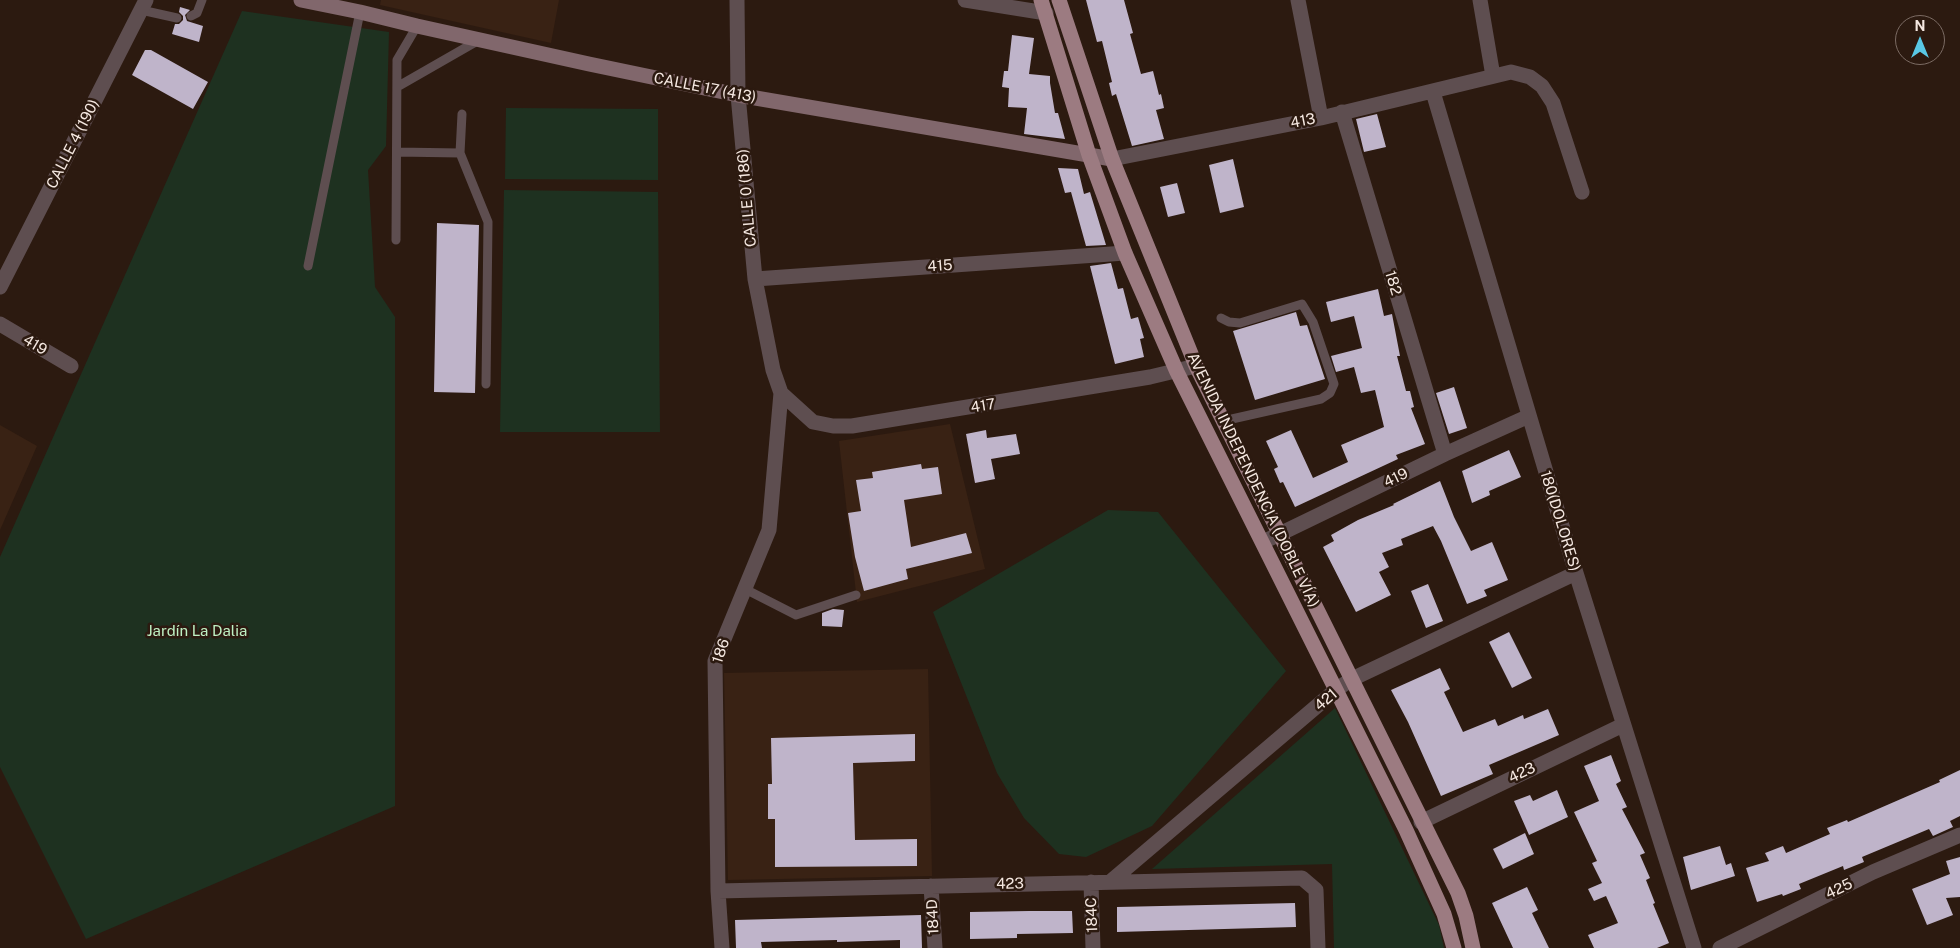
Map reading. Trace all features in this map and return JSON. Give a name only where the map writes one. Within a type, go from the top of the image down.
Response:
[{"type":"main road","name":"CALLE 17 (413)","points":[[300,0],[361,6],[417,26],[738,95],[1112,160]]},
{"type":"main road","name":"AVENIDA INDEPENDENCIA (DOBLE VÍA)","points":[[1059,0],[1112,160],[1196,366],[1421,822],[1458,893],[1466,916],[1473,948]]},
{"type":"main road","name":"AVENIDA INDEPENDENCIA (DOBLE VÍA)","points":[[1043,6],[1090,155],[1125,253],[1177,372],[1264,542],[1406,830],[1444,914],[1454,948]]},
{"type":"street","name":"CALLE 0 (186)","points":[[737,0],[738,95],[755,279],[773,370],[781,393]]},
{"type":"street","points":[[965,0],[1043,6]]},
{"type":"street","points":[[1298,0],[1321,118]]},
{"type":"street","points":[[1480,0],[1493,76]]},
{"type":"street","name":"CALLE 4 (190)","points":[[0,287],[144,5]]},
{"type":"street","name":"413","points":[[1112,160],[1321,118],[1511,72],[1530,77],[1542,86],[1553,103],[1582,192]]},
{"type":"street","name":"180(DOLORES)","points":[[1433,92],[1528,416],[1694,948]]},
{"type":"street","name":"182","points":[[1342,112],[1445,454]]},
{"type":"street","name":"415","points":[[755,279],[1125,253]]},
{"type":"street","name":"419","points":[[0,324],[71,366]]},
{"type":"street","name":"417","points":[[781,393],[813,422],[832,426],[852,426],[1023,400],[1177,372],[1196,366]]},
{"type":"street","name":"186","points":[[722,948],[718,891],[715,661],[769,530],[781,393]]},
{"type":"street","name":"419","points":[[1264,542],[1528,416]]},
{"type":"street","name":"421","points":[[1110,882],[1337,689],[1352,679],[1576,573]]},
{"type":"street","name":"423","points":[[1421,822],[1623,725]]},
{"type":"street","name":"425","points":[[1720,948],[1873,872],[1960,835]]},
{"type":"street","name":"423","points":[[718,891],[1302,878],[1316,890],[1318,948]]},
{"type":"street","name":"184C","points":[[1091,882],[1093,948]]},
{"type":"street","name":"184D","points":[[931,886],[935,948]]},
{"type":"lane","points":[[191,16],[197,13],[202,0]]},
{"type":"lane","points":[[144,5],[177,18]]},
{"type":"lane","points":[[308,266],[361,6]]},
{"type":"lane","points":[[396,240],[397,60],[417,26]]},
{"type":"lane","points":[[397,87],[480,40]]},
{"type":"lane","points":[[462,114],[460,153],[488,222],[486,384]]},
{"type":"lane","points":[[396,152],[460,153]]},
{"type":"lane","points":[[1221,318],[1229,322],[1240,323],[1302,304],[1313,322],[1334,384],[1330,393],[1321,399],[1223,421]]},
{"type":"lane","points":[[745,589],[796,615],[856,595]]},
{"type":"shaded area","points":[[381,0],[559,0],[551,43],[380,5]]},
{"type":"shaded area","points":[[950,424],[985,569],[857,602],[839,441]]},
{"type":"shaded area","points":[[0,425],[37,446],[0,530]]},
{"type":"shaded area","points":[[928,669],[932,876],[728,880],[724,673]]},
{"type":"green space","name":"Jardín La Dalia","points":[[242,11],[389,32],[386,146],[368,170],[375,287],[395,317],[395,806],[86,939],[0,767],[0,557]]},
{"type":"green space","points":[[506,108],[658,109],[658,180],[505,179]]},
{"type":"green space","points":[[504,190],[658,192],[660,432],[500,432]]},
{"type":"green space","points":[[1108,510],[1158,512],[1286,671],[1152,826],[1086,857],[1059,854],[1024,818],[997,773],[933,612]]},
{"type":"green space","points":[[1335,708],[1439,925],[1444,948],[1334,948],[1332,864],[1152,869]]},
{"type":"building","points":[[1086,0],[1124,0],[1133,33],[1130,34],[1141,74],[1153,71],[1159,95],[1161,94],[1164,108],[1156,110],[1164,139],[1132,146],[1116,94],[1112,96],[1109,83],[1112,82],[1102,41],[1097,42]]},
{"type":"building","points":[[180,7],[190,10],[185,15],[187,21],[203,26],[199,42],[172,34],[175,24],[179,24],[183,20],[183,16],[179,12]]},
{"type":"building","points":[[1012,35],[1034,38],[1029,74],[1050,76],[1055,113],[1058,113],[1065,139],[1024,134],[1027,108],[1008,107],[1009,88],[1002,87],[1004,71],[1008,71]]},
{"type":"building","points":[[145,50],[151,50],[208,82],[193,109],[132,75]]},
{"type":"building","points":[[1377,114],[1386,147],[1364,152],[1356,119]]},
{"type":"building","points":[[1233,159],[1244,207],[1220,213],[1209,165]]},
{"type":"building","points":[[1058,168],[1078,169],[1084,194],[1090,192],[1106,245],[1086,246],[1071,192],[1065,193]]},
{"type":"building","points":[[1177,183],[1185,213],[1168,217],[1160,187]]},
{"type":"building","points":[[437,223],[479,225],[475,393],[434,392]]},
{"type":"building","points":[[1111,263],[1118,289],[1123,288],[1131,319],[1138,317],[1144,338],[1140,339],[1144,357],[1115,364],[1090,266]]},
{"type":"building","points":[[1378,289],[1384,316],[1392,314],[1400,356],[1397,356],[1406,391],[1410,391],[1414,407],[1411,408],[1425,444],[1396,455],[1398,459],[1295,507],[1283,482],[1280,483],[1274,469],[1278,467],[1266,441],[1291,430],[1313,478],[1348,462],[1341,445],[1384,427],[1375,390],[1361,393],[1354,367],[1336,372],[1331,356],[1362,348],[1354,316],[1331,322],[1326,302]]},
{"type":"building","points":[[1296,312],[1300,326],[1307,325],[1325,379],[1255,400],[1233,331]]},
{"type":"building","points":[[1454,387],[1467,428],[1449,434],[1436,393]]},
{"type":"building","points":[[986,430],[987,438],[1016,434],[1020,454],[991,459],[995,479],[975,483],[966,434]]},
{"type":"building","points":[[1509,450],[1521,477],[1489,491],[1490,495],[1472,503],[1462,471]]},
{"type":"building","points":[[921,464],[922,469],[938,467],[942,494],[904,500],[911,547],[966,533],[972,553],[906,569],[908,579],[864,591],[855,557],[848,513],[861,511],[856,480],[873,478],[872,472]]},
{"type":"building","points":[[1440,481],[1454,517],[1471,551],[1492,542],[1508,580],[1484,590],[1487,596],[1467,604],[1433,526],[1401,539],[1403,545],[1382,553],[1389,567],[1379,572],[1391,595],[1356,612],[1323,547],[1334,541],[1331,535]]},
{"type":"building","points":[[1428,584],[1443,621],[1426,628],[1411,591]]},
{"type":"building","points":[[833,609],[844,610],[842,627],[822,626],[822,613]]},
{"type":"building","points":[[1509,632],[1532,678],[1512,688],[1489,642]]},
{"type":"building","points":[[1440,668],[1450,689],[1444,692],[1463,732],[1495,719],[1498,726],[1523,715],[1524,719],[1548,709],[1559,735],[1489,765],[1493,774],[1441,796],[1408,722],[1391,690]]},
{"type":"building","points":[[915,734],[915,761],[853,763],[855,840],[917,839],[917,866],[775,867],[775,819],[768,819],[768,784],[772,784],[771,738]]},
{"type":"building","points":[[1611,755],[1621,781],[1616,784],[1627,807],[1622,809],[1645,853],[1640,855],[1650,878],[1646,880],[1655,903],[1653,904],[1669,943],[1657,948],[1594,948],[1588,935],[1618,923],[1606,896],[1594,901],[1588,889],[1602,883],[1592,863],[1597,861],[1574,812],[1599,801],[1584,766]]},
{"type":"building","points":[[1960,770],[1960,816],[1950,821],[1953,827],[1933,836],[1929,829],[1862,857],[1864,862],[1844,870],[1843,866],[1799,884],[1801,889],[1783,896],[1782,894],[1757,902],[1746,868],[1769,861],[1765,853],[1783,846],[1786,853],[1830,834],[1827,828],[1847,820],[1848,822],[1940,782],[1939,780]]},
{"type":"building","points":[[1557,790],[1568,817],[1529,835],[1514,801],[1530,795],[1533,801]]},
{"type":"building","points":[[1525,833],[1534,854],[1503,869],[1493,849]]},
{"type":"building","points":[[1720,846],[1726,865],[1731,863],[1735,876],[1691,890],[1683,857]]},
{"type":"building","points":[[1960,857],[1960,897],[1946,898],[1953,915],[1927,925],[1912,889],[1950,874],[1946,861]]},
{"type":"building","points":[[1527,887],[1538,910],[1532,913],[1549,948],[1513,948],[1492,903]]},
{"type":"building","points":[[1295,903],[1296,927],[1117,932],[1117,907]]},
{"type":"building","points":[[1072,911],[1073,933],[1017,934],[1017,938],[970,939],[970,912]]},
{"type":"building","points":[[921,915],[922,948],[900,948],[900,940],[837,942],[837,940],[761,942],[762,948],[736,948],[735,920]]}]
